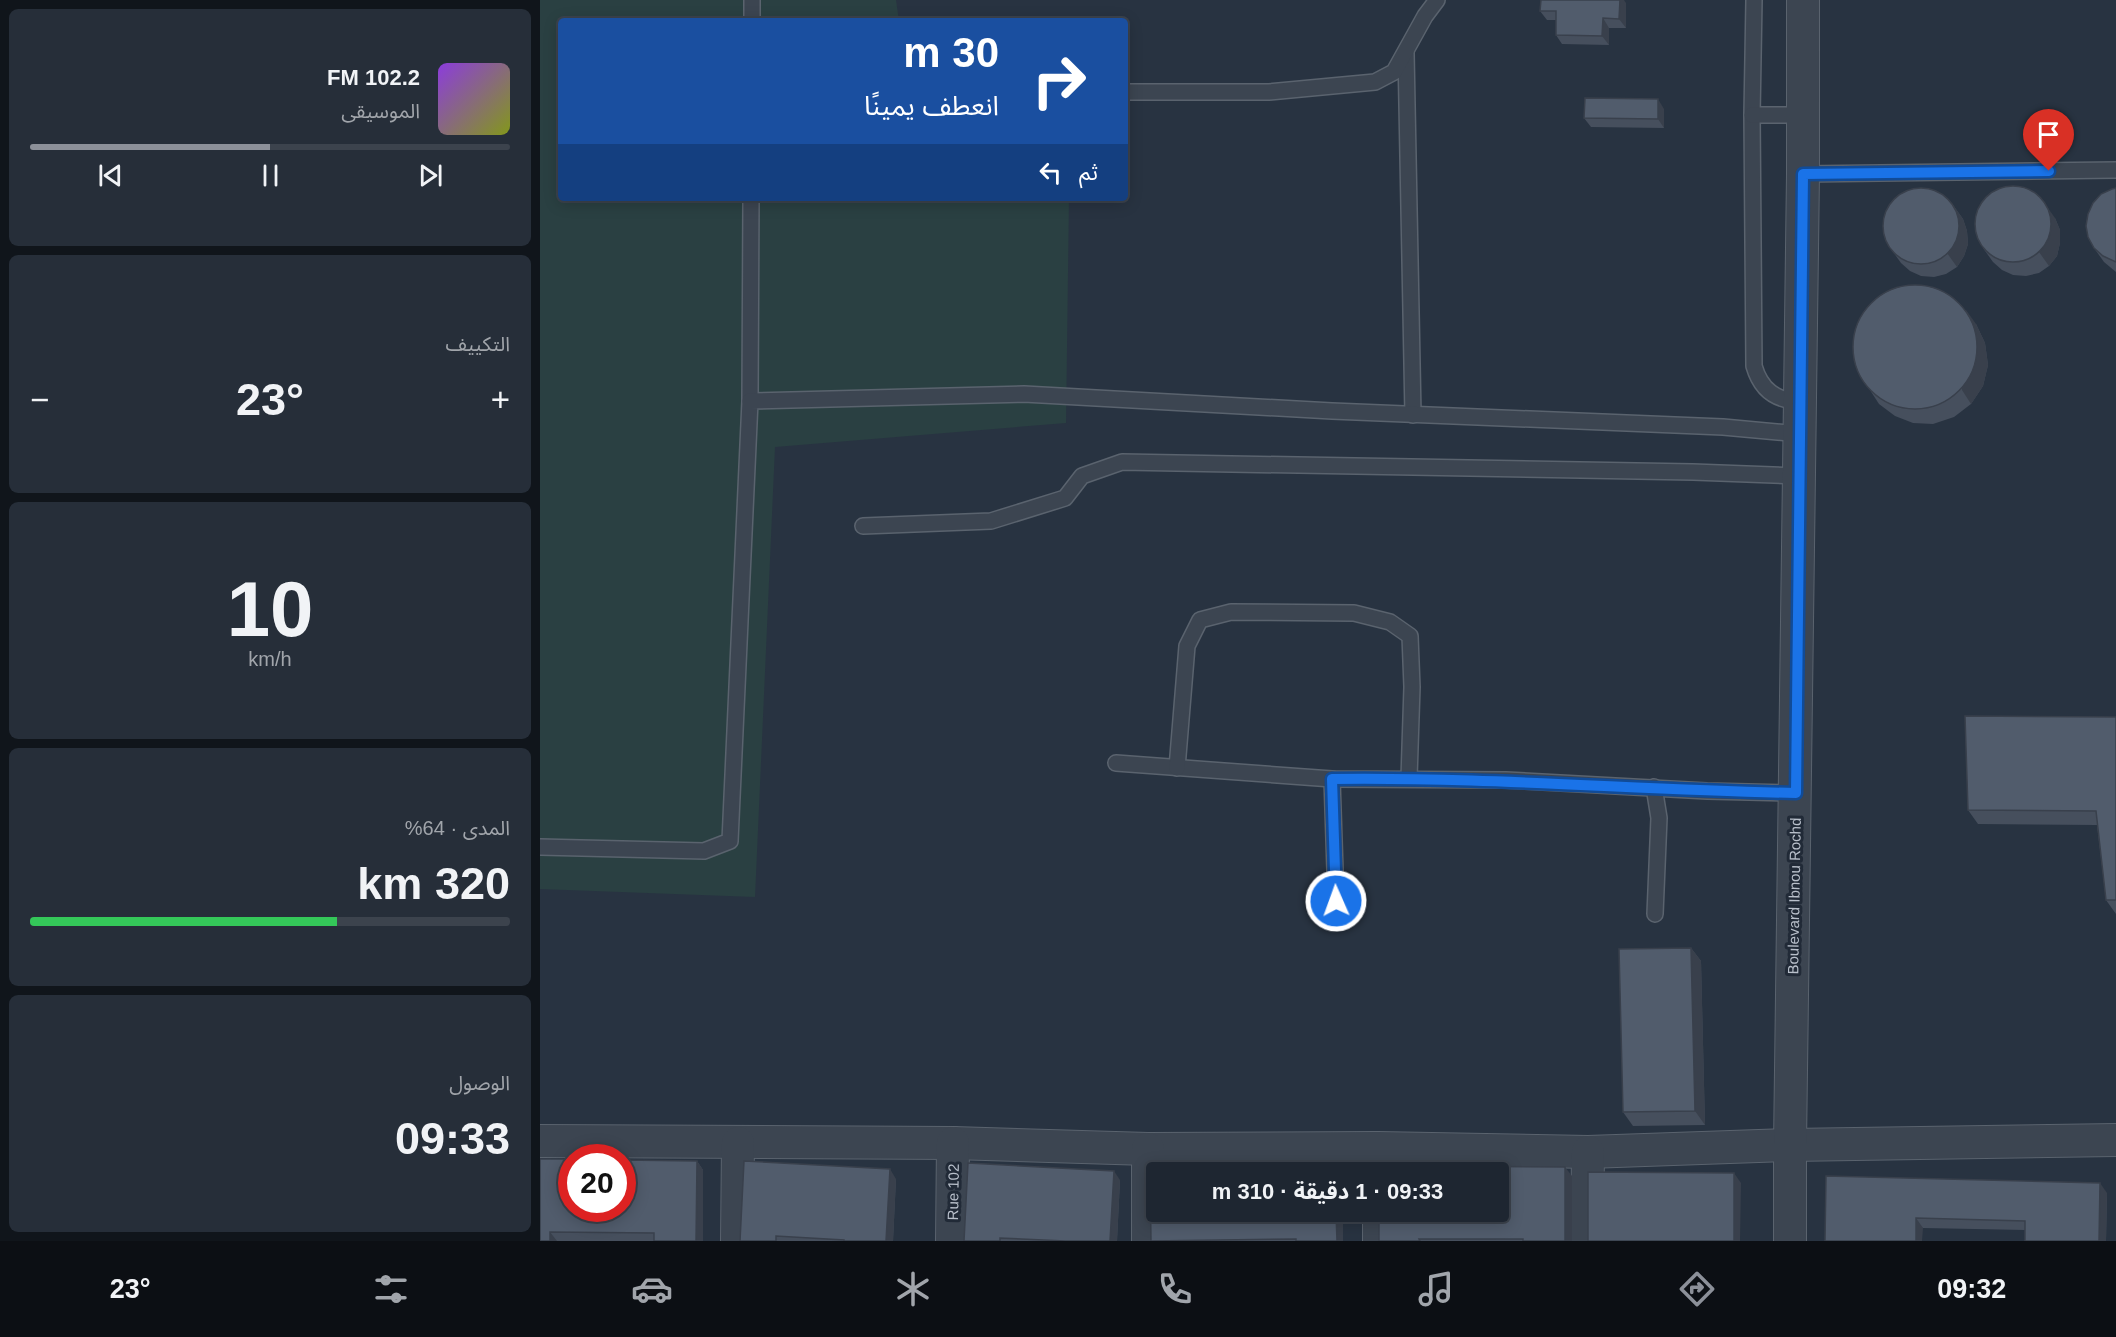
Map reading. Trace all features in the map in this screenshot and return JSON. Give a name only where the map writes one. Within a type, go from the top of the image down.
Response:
[{"type":"street","name":"Boulevard Ibnou Rochd","points":[[1790,1241],[1803,174],[1803,0]]},
{"type":"street","points":[[540,1141],[953,1143],[1378,1160],[1790,1145],[2116,1140]]},
{"type":"street","points":[[737,1241],[738,1143]]},
{"type":"street","name":"Rue 102","points":[[952,1241],[953,1143]]},
{"type":"street","points":[[1148,1149],[1148,1241]]},
{"type":"street","points":[[1587,1241],[1588,1152]]},
{"type":"street","points":[[1379,1222],[1379,1241]]},
{"type":"lane","points":[[752,0],[752,18]]},
{"type":"lane","points":[[1128,92],[1269,92],[1375,82],[1394,72],[1425,16],[1437,0]]},
{"type":"lane","points":[[1754,0],[1752,115],[1754,366],[1762,385],[1770,393],[1789,401],[1800,401]]},
{"type":"lane","points":[[1406,53],[1413,415]]},
{"type":"lane","points":[[1752,115],[1803,115]]},
{"type":"lane","points":[[1803,174],[2116,170]]},
{"type":"lane","points":[[540,848],[704,851],[730,841],[750,401],[751,201]]},
{"type":"lane","points":[[750,401],[1024,394],[1413,415],[1723,427],[1800,434]]},
{"type":"lane","points":[[863,526],[991,521],[1065,498],[1082,476],[1122,462],[1799,476]]},
{"type":"lane","points":[[1177,768],[1187,646],[1200,620],[1231,612],[1354,613],[1390,622],[1410,636],[1412,687],[1409,778]]},
{"type":"lane","points":[[1116,764],[1332,779],[1409,778],[1796,793]]},
{"type":"lane","points":[[1332,779],[1336,901]]},
{"type":"lane","points":[[1654,787],[1659,818],[1655,914]]},
{"type":"green space","points":[[540,0],[896,0],[899,18],[558,18],[558,201],[1069,201],[1066,423],[775,447],[755,897],[540,889]]},
{"type":"building","points":[[1541,0],[1620,0],[1619,19],[1603,18],[1602,36],[1556,35],[1556,11],[1540,11]]},
{"type":"building","points":[[1585,98],[1658,99],[1658,119],[1584,118]]},
{"type":"building","points":[[2013,186],[2027,189],[2040,197],[2048,210],[2051,224],[2048,238],[2040,251],[2027,259],[2013,262],[1999,259],[1986,251],[1978,238],[1975,224],[1978,210],[1986,197],[1999,189]]},
{"type":"building","points":[[1921,188],[1935,191],[1948,199],[1956,212],[1959,226],[1956,240],[1948,253],[1935,261],[1921,264],[1907,261],[1894,253],[1886,240],[1883,226],[1886,212],[1894,199],[1907,191]]},
{"type":"building","points":[[2116,188],[2116,262],[2103,256],[2094,248],[2088,237],[2086,226],[2093,203],[2101,194]]},
{"type":"building","points":[[1915,285],[1939,289],[1959,303],[1973,323],[1977,347],[1973,371],[1959,391],[1939,405],[1915,409],[1891,405],[1871,391],[1857,371],[1853,347],[1857,323],[1871,303],[1891,289]]},
{"type":"building","points":[[1965,716],[2116,717],[2116,900],[2106,900],[2096,811],[1968,810]]},
{"type":"building","points":[[1691,948],[1695,1111],[1623,1112],[1619,949]]},
{"type":"building","points":[[540,1159],[558,1159],[558,1222],[636,1222],[636,1160],[697,1161],[696,1241],[654,1241],[654,1233],[550,1232],[550,1241],[540,1241]]},
{"type":"building","points":[[744,1161],[890,1169],[886,1241],[844,1241],[776,1236],[776,1241],[740,1241]]},
{"type":"building","points":[[968,1163],[1114,1171],[1110,1241],[1000,1238],[1000,1241],[964,1241]]},
{"type":"building","points":[[1509,1167],[1565,1167],[1565,1241],[1419,1239],[1420,1241],[1379,1241],[1379,1222],[1509,1222]]},
{"type":"building","points":[[1588,1172],[1734,1173],[1734,1241],[1588,1241]]},
{"type":"building","points":[[1826,1176],[2100,1183],[2099,1241],[2025,1241],[2025,1221],[1916,1218],[1916,1241],[1825,1241]]},
{"type":"building","points":[[1151,1222],[1336,1222],[1337,1241],[1296,1241],[1296,1239],[1151,1241]]},
{"type":"route","points":[[1336,901],[1332,779],[1506,780],[1707,791],[1796,793],[1803,174],[2049,171]]}]
